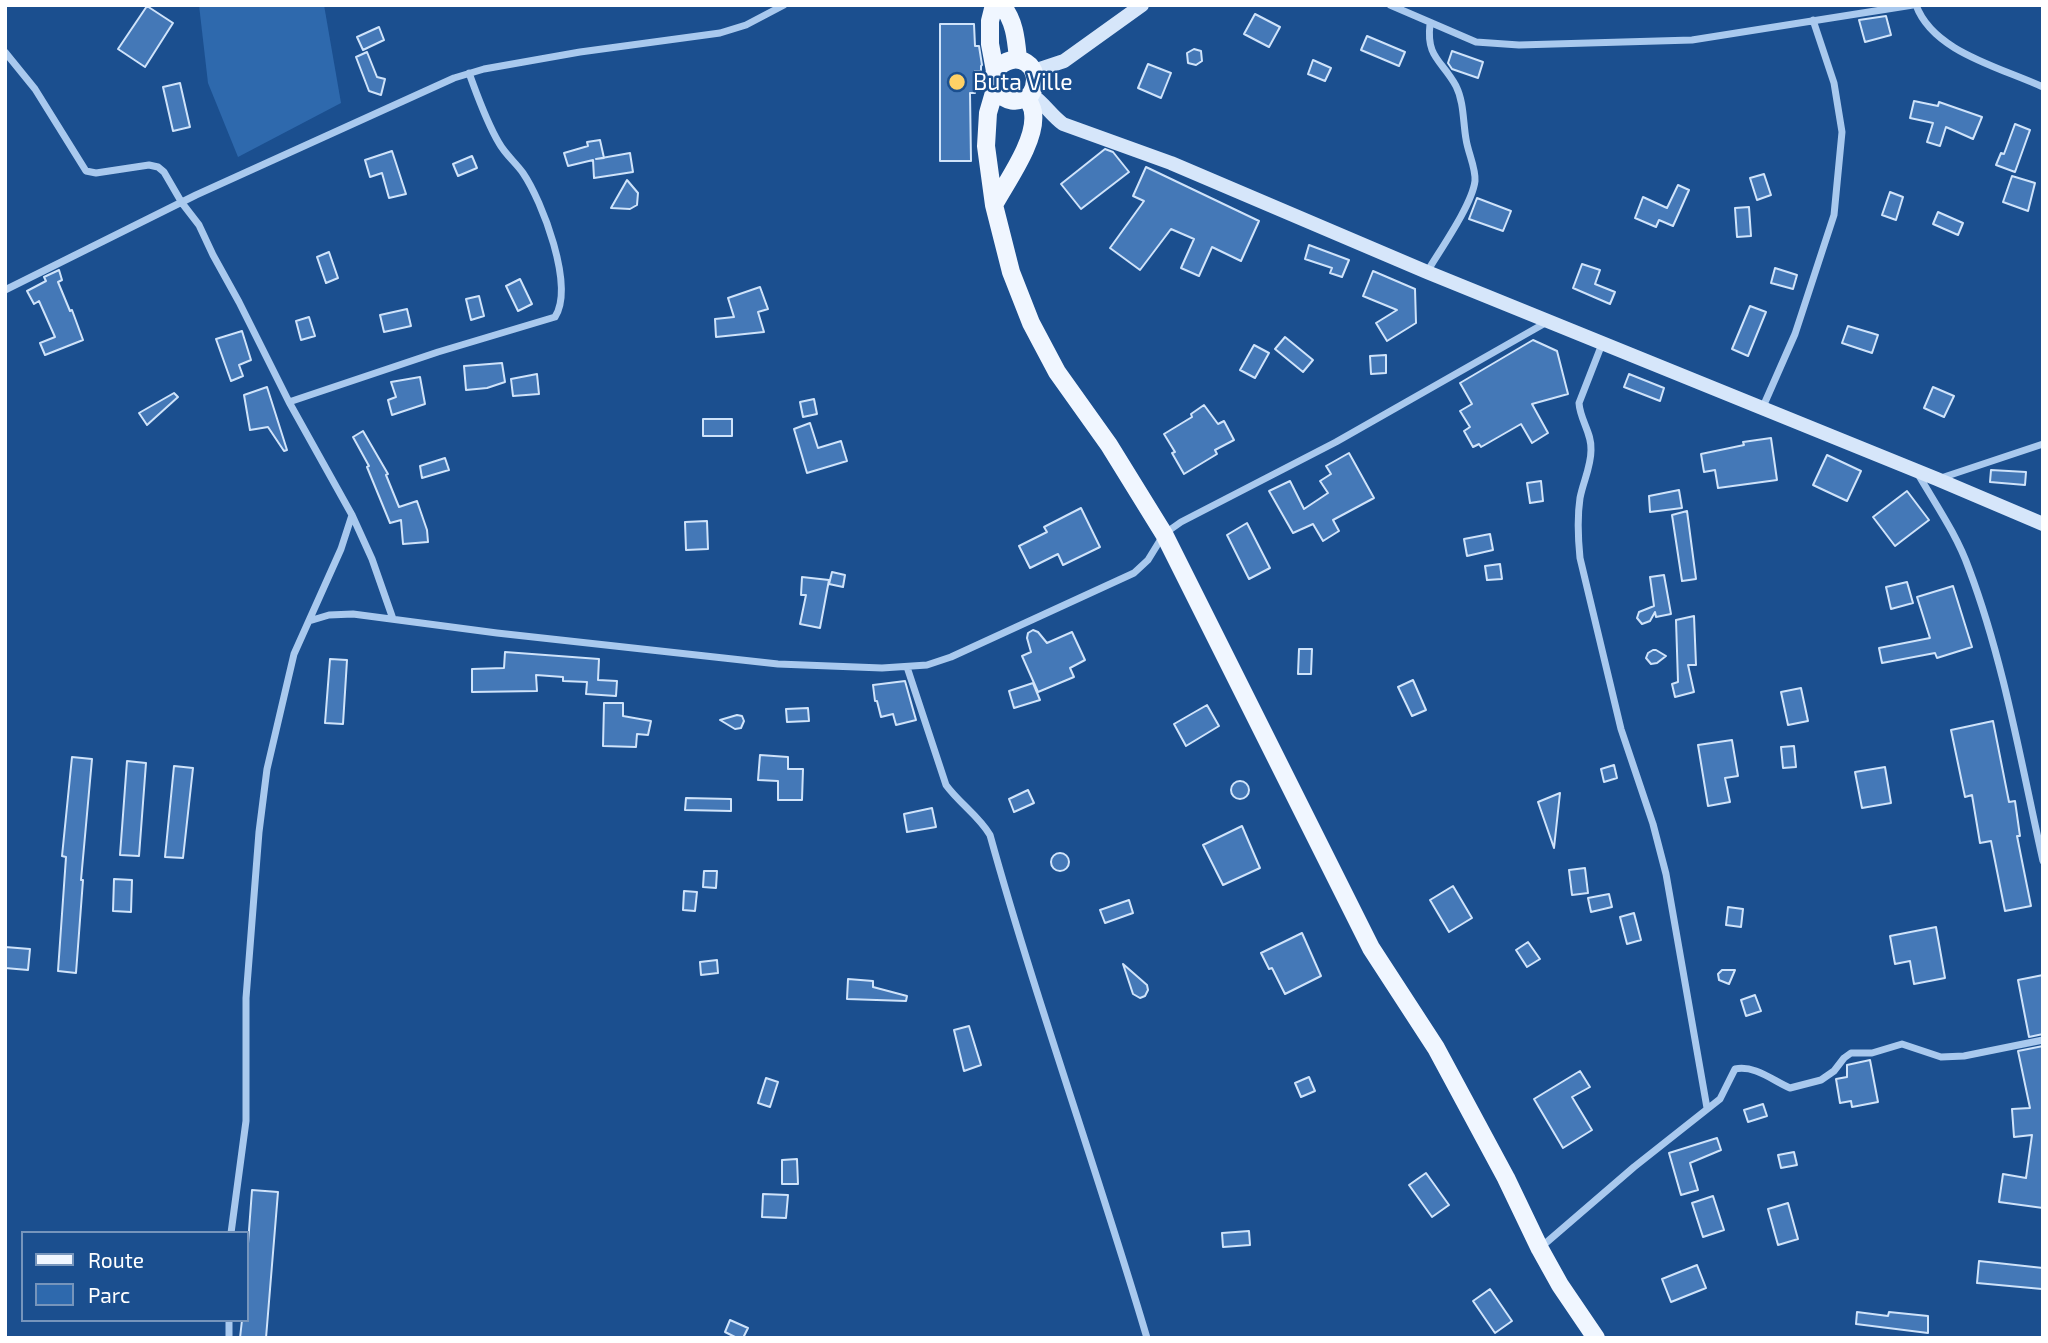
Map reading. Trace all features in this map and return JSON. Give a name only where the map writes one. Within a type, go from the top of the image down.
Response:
[{"type":"main road","points":[[994,5],[990,21],[990,44],[995,80],[1001,97],[1018,102],[1029,96],[1035,87],[1034,71],[1027,63],[1018,59],[1001,64],[995,80],[988,113],[986,146],[994,205],[1011,272],[1031,323],[1058,372],[1109,445],[1164,534],[1371,948],[1436,1048],[1506,1178],[1540,1249],[1560,1285],[1596,1338]]},
{"type":"main road","points":[[1002,5],[1010,16],[1016,36],[1018,59]]},
{"type":"main road","points":[[994,205],[1028,144],[1033,113],[1029,96]]},
{"type":"street","points":[[5,278],[8,288],[331,132],[469,73],[580,52],[720,33],[746,25],[784,5]]},
{"type":"street","points":[[1034,71],[1064,61],[1142,5]]},
{"type":"street","points":[[1391,5],[1476,42],[1519,46],[1724,37],[1914,5],[1931,32],[1948,46],[2043,88]]},
{"type":"street","points":[[1762,409],[1795,334],[1834,215],[1842,132],[1834,83],[1814,20]]},
{"type":"street","points":[[1427,272],[1461,215],[1475,180],[1460,94],[1433,54],[1428,40],[1430,24]]},
{"type":"street","points":[[5,51],[35,89],[86,171],[96,173],[149,165],[164,172],[199,225],[289,402],[352,515],[372,559],[393,619]]},
{"type":"street","points":[[289,402],[438,352],[555,317],[560,309],[558,254],[539,202],[523,173],[500,146],[481,107],[469,73]]},
{"type":"street","points":[[1029,96],[1044,103],[1063,124],[1171,163],[1427,272],[2043,524]]},
{"type":"street","points":[[309,621],[330,615],[353,614],[778,664],[882,668],[927,665],[981,645],[1134,573],[1148,561],[1164,534],[1201,511],[1336,442],[1548,321]]},
{"type":"street","points":[[1603,343],[1579,403],[1591,442],[1591,453],[1580,498],[1580,558],[1621,729],[1653,824],[1666,874],[1707,1108]]},
{"type":"street","points":[[1937,479],[2043,444]]},
{"type":"street","points":[[1916,470],[1958,544],[1989,628],[2043,861]]},
{"type":"street","points":[[231,1231],[246,1121],[246,998],[267,769],[294,654],[341,550],[352,515]]},
{"type":"street","points":[[907,667],[946,785],[957,800],[985,826],[990,835],[1147,1338]]},
{"type":"street","points":[[1540,1249],[1634,1167],[1720,1099],[1735,1069],[1744,1067],[1754,1070],[1790,1088],[1821,1080],[1852,1053],[1872,1053],[1902,1044],[1930,1055],[1964,1056],[2043,1040]]},
{"type":"green space","points":[[199,5],[324,5],[341,103],[238,157],[208,83]]},
{"type":"building","points":[[147,6],[173,23],[145,67],[118,49]]},
{"type":"building","points":[[1255,14],[1280,27],[1269,47],[1244,34]]},
{"type":"building","points":[[1886,16],[1891,35],[1865,42],[1859,20]]},
{"type":"building","name":"Buta Ville","points":[[940,24],[974,24],[975,46],[979,46],[981,71],[975,71],[975,93],[970,93],[971,161],[940,161]]},
{"type":"building","points":[[379,27],[384,40],[363,50],[357,37]]},
{"type":"building","points":[[1367,36],[1405,52],[1399,66],[1361,50]]},
{"type":"building","points":[[1194,49],[1201,51],[1202,61],[1196,65],[1188,63],[1187,53]]},
{"type":"building","points":[[1452,51],[1483,62],[1478,78],[1452,69],[1448,63]]},
{"type":"building","points":[[367,52],[377,77],[385,79],[381,95],[369,91],[356,57]]},
{"type":"building","points":[[1313,60],[1331,68],[1325,81],[1308,74]]},
{"type":"building","points":[[1148,64],[1171,73],[1161,98],[1138,88]]},
{"type":"building","points":[[180,83],[190,127],[173,131],[163,87]]},
{"type":"building","points":[[1914,101],[1938,106],[1939,102],[1982,117],[1973,139],[1946,127],[1940,146],[1927,142],[1933,123],[1910,118]]},
{"type":"building","points":[[2015,124],[2030,130],[2015,172],[1996,165],[2001,153],[2004,154]]},
{"type":"building","points":[[600,140],[604,158],[630,153],[633,172],[594,178],[593,160],[568,166],[564,153],[588,146],[587,142]]},
{"type":"building","points":[[1105,149],[1113,152],[1129,172],[1081,209],[1061,184]]},
{"type":"building","points":[[392,151],[406,194],[389,198],[382,173],[370,177],[365,160]]},
{"type":"building","points":[[472,156],[477,168],[458,176],[453,164]]},
{"type":"building","points":[[1146,167],[1259,221],[1241,261],[1212,247],[1199,276],[1181,268],[1194,239],[1171,229],[1140,270],[1110,248],[1144,201],[1133,196]]},
{"type":"building","points":[[1764,174],[1771,195],[1757,200],[1750,178]]},
{"type":"building","points":[[2012,176],[2035,183],[2028,211],[2003,202]]},
{"type":"building","points":[[627,180],[638,193],[637,205],[630,209],[611,208]]},
{"type":"building","points":[[1678,185],[1689,190],[1673,226],[1659,220],[1656,227],[1635,218],[1643,197],[1667,208]]},
{"type":"building","points":[[1890,192],[1903,197],[1896,220],[1882,215]]},
{"type":"building","points":[[1477,198],[1511,211],[1503,231],[1469,219]]},
{"type":"building","points":[[1749,207],[1751,236],[1737,237],[1735,208]]},
{"type":"building","points":[[1938,212],[1963,223],[1958,235],[1933,224]]},
{"type":"building","points":[[1309,245],[1349,260],[1342,277],[1330,273],[1332,268],[1305,259]]},
{"type":"building","points":[[329,252],[338,278],[326,283],[317,257]]},
{"type":"building","points":[[1582,264],[1600,270],[1595,284],[1615,292],[1610,304],[1573,288]]},
{"type":"building","points":[[1775,268],[1797,275],[1793,289],[1771,283]]},
{"type":"building","points":[[59,270],[62,280],[58,282],[83,340],[45,355],[40,343],[55,337],[39,301],[34,304],[27,291],[46,281],[44,277]]},
{"type":"building","points":[[1373,271],[1415,289],[1416,323],[1387,341],[1376,323],[1397,310],[1363,296]]},
{"type":"building","points":[[520,279],[532,304],[518,311],[506,286]]},
{"type":"building","points":[[760,287],[768,309],[758,312],[764,332],[716,337],[715,319],[734,317],[728,298]]},
{"type":"building","points":[[479,296],[484,316],[471,320],[466,299]]},
{"type":"building","points":[[1750,306],[1766,312],[1748,356],[1732,349]]},
{"type":"building","points":[[407,309],[411,326],[384,332],[380,315]]},
{"type":"building","points":[[309,317],[315,336],[301,340],[296,321]]},
{"type":"building","points":[[1848,326],[1878,335],[1872,353],[1842,343]]},
{"type":"building","points":[[242,331],[251,360],[239,365],[243,376],[231,381],[216,339]]},
{"type":"building","points":[[1285,337],[1313,360],[1303,372],[1275,349]]},
{"type":"building","points":[[1533,340],[1557,351],[1568,394],[1532,404],[1548,433],[1532,443],[1521,424],[1481,447],[1479,444],[1473,447],[1464,431],[1470,427],[1460,411],[1472,404],[1460,383]]},
{"type":"building","points":[[1254,345],[1269,353],[1255,378],[1240,370]]},
{"type":"building","points":[[1386,355],[1386,373],[1371,374],[1370,356]]},
{"type":"building","points":[[502,363],[505,382],[487,388],[466,390],[464,366]]},
{"type":"building","points":[[537,374],[539,394],[513,396],[511,379]]},
{"type":"building","points":[[1629,374],[1664,388],[1660,401],[1624,387]]},
{"type":"building","points":[[420,377],[425,404],[392,415],[388,400],[396,397],[391,382]]},
{"type":"building","points":[[267,387],[287,450],[284,451],[268,427],[250,430],[244,395]]},
{"type":"building","points":[[1933,387],[1954,396],[1944,417],[1924,408]]},
{"type":"building","points":[[174,393],[178,397],[147,425],[139,413]]},
{"type":"building","points":[[814,399],[817,414],[803,417],[800,402]]},
{"type":"building","points":[[1204,405],[1218,424],[1224,421],[1234,440],[1215,450],[1217,454],[1184,474],[1164,434],[1192,417],[1191,414]]},
{"type":"building","points":[[703,419],[732,419],[732,436],[703,436]]},
{"type":"building","points":[[810,423],[818,448],[841,441],[847,461],[807,473],[794,429]]},
{"type":"building","points":[[363,431],[388,474],[386,475],[399,507],[417,501],[427,530],[428,542],[403,544],[401,520],[390,523],[367,467],[369,466],[353,437]]},
{"type":"building","points":[[1771,438],[1777,480],[1718,488],[1715,470],[1704,472],[1701,454],[1744,445],[1743,442]]},
{"type":"building","points":[[1349,453],[1374,498],[1333,520],[1339,531],[1323,541],[1313,524],[1293,533],[1269,491],[1290,481],[1304,509],[1328,493],[1320,481],[1331,474],[1326,466]]},
{"type":"building","points":[[1827,455],[1861,471],[1847,501],[1813,485]]},
{"type":"building","points":[[445,458],[449,470],[422,478],[420,466]]},
{"type":"building","points":[[1991,470],[2026,472],[2025,485],[1990,482]]},
{"type":"building","points":[[1541,481],[1543,501],[1530,503],[1527,483]]},
{"type":"building","points":[[1679,490],[1682,508],[1650,512],[1649,496]]},
{"type":"building","points":[[1907,491],[1929,520],[1895,546],[1873,517]]},
{"type":"building","points":[[1081,508],[1100,547],[1063,565],[1058,554],[1030,568],[1019,546],[1047,532],[1044,527]]},
{"type":"building","points":[[1687,511],[1696,579],[1682,581],[1672,515]]},
{"type":"building","points":[[707,521],[708,549],[686,550],[685,522]]},
{"type":"building","points":[[1247,523],[1270,568],[1249,579],[1227,535]]},
{"type":"building","points":[[1490,534],[1493,550],[1467,556],[1464,539]]},
{"type":"building","points":[[1500,564],[1502,579],[1487,580],[1485,566]]},
{"type":"building","points":[[832,572],[845,575],[843,587],[829,584]]},
{"type":"building","points":[[1664,575],[1671,614],[1656,617],[1655,612],[1650,621],[1642,624],[1637,618],[1639,612],[1654,606],[1650,577]]},
{"type":"building","points":[[802,577],[829,580],[820,628],[800,624],[806,595],[801,595]]},
{"type":"building","points":[[1907,582],[1913,603],[1891,609],[1886,587]]},
{"type":"building","points":[[1953,586],[1972,647],[1937,658],[1935,653],[1882,663],[1879,648],[1930,638],[1917,597]]},
{"type":"building","points":[[1694,616],[1696,665],[1688,665],[1694,692],[1675,697],[1672,684],[1678,682],[1676,620]]},
{"type":"building","points":[[1033,630],[1047,643],[1072,632],[1085,660],[1070,668],[1074,677],[1038,692],[1022,656],[1031,652],[1027,638],[1028,633]]},
{"type":"building","points":[[1299,649],[1312,649],[1311,674],[1298,674]]},
{"type":"building","points":[[1653,650],[1666,656],[1651,664],[1646,658]]},
{"type":"building","points":[[505,652],[599,659],[598,680],[617,681],[616,696],[586,694],[587,682],[563,681],[563,677],[536,675],[537,691],[472,692],[472,669],[504,668]]},
{"type":"building","points":[[330,659],[347,660],[343,724],[325,723]]},
{"type":"building","points":[[1413,680],[1426,710],[1412,716],[1398,687]]},
{"type":"building","points":[[905,681],[916,720],[896,725],[893,714],[881,717],[873,685]]},
{"type":"building","points":[[1033,683],[1040,700],[1014,708],[1009,691]]},
{"type":"building","points":[[1801,688],[1808,721],[1788,725],[1781,692]]},
{"type":"building","points":[[604,703],[623,703],[623,716],[651,721],[648,735],[637,734],[636,747],[603,746]]},
{"type":"building","points":[[1207,705],[1219,726],[1186,746],[1174,724]]},
{"type":"building","points":[[808,708],[809,721],[787,722],[786,709]]},
{"type":"building","points":[[742,716],[744,721],[741,728],[735,729],[720,720]]},
{"type":"building","points":[[1993,721],[2009,802],[2015,801],[2020,836],[2017,836],[2031,906],[2005,911],[1991,841],[1980,843],[1972,795],[1965,797],[1951,730]]},
{"type":"building","points":[[1732,740],[1738,776],[1725,778],[1730,802],[1708,806],[1698,745]]},
{"type":"building","points":[[1794,746],[1796,767],[1783,768],[1781,747]]},
{"type":"building","points":[[760,755],[788,757],[788,769],[803,769],[802,800],[778,800],[778,781],[758,780]]},
{"type":"building","points":[[72,757],[92,759],[76,973],[58,971],[66,857],[62,856]]},
{"type":"building","points":[[127,761],[146,763],[139,856],[120,855]]},
{"type":"building","points":[[1614,765],[1617,778],[1604,782],[1601,769]]},
{"type":"building","points":[[174,766],[193,768],[183,858],[165,857]]},
{"type":"building","points":[[1885,767],[1891,803],[1862,808],[1855,772]]},
{"type":"building","points":[[1240,781],[1246,784],[1249,790],[1246,796],[1240,799],[1234,796],[1231,790],[1234,784]]},
{"type":"building","points":[[1028,790],[1034,803],[1014,812],[1009,799]]},
{"type":"building","points":[[1560,793],[1554,848],[1538,802]]},
{"type":"building","points":[[686,798],[731,799],[731,811],[685,810]]},
{"type":"building","points":[[932,808],[936,827],[907,832],[904,814]]},
{"type":"building","points":[[1242,826],[1260,868],[1223,885],[1203,845]]},
{"type":"building","points":[[1060,853],[1066,856],[1069,862],[1066,868],[1060,871],[1054,868],[1051,862],[1054,856]]},
{"type":"building","points":[[1585,868],[1588,893],[1572,895],[1569,870]]},
{"type":"building","points":[[704,871],[717,871],[716,888],[703,887]]},
{"type":"building","points":[[114,879],[132,880],[131,912],[113,911]]},
{"type":"building","points":[[1453,886],[1472,918],[1449,932],[1430,900]]},
{"type":"building","points":[[684,891],[697,892],[695,911],[683,910]]},
{"type":"building","points":[[1609,894],[1612,907],[1591,912],[1588,898]]},
{"type":"building","points":[[1129,900],[1133,913],[1105,923],[1100,910]]},
{"type":"building","points":[[1728,907],[1743,909],[1741,927],[1726,925]]},
{"type":"building","points":[[1634,913],[1641,940],[1627,944],[1620,917]]},
{"type":"building","points":[[1936,927],[1945,978],[1914,984],[1910,961],[1895,964],[1890,936]]},
{"type":"building","points":[[1302,933],[1321,976],[1285,994],[1261,953]]},
{"type":"building","points":[[1528,942],[1540,959],[1527,967],[1516,950]]},
{"type":"building","points":[[5,947],[30,949],[28,970],[5,968]]},
{"type":"building","points":[[717,960],[718,973],[701,975],[700,962]]},
{"type":"building","points":[[1123,964],[1147,985],[1145,996],[1140,998],[1133,994]]},
{"type":"building","points":[[1722,970],[1735,970],[1729,984],[1719,980],[1718,974]]},
{"type":"building","points":[[2043,975],[2043,1034],[2029,1037],[2018,980]]},
{"type":"building","points":[[848,979],[873,981],[873,987],[907,996],[906,1001],[847,999]]},
{"type":"building","points":[[1755,995],[1761,1011],[1746,1016],[1741,1000]]},
{"type":"building","points":[[969,1026],[981,1065],[964,1071],[954,1030]]},
{"type":"building","points":[[2043,1046],[2043,1208],[1999,1202],[2003,1174],[2026,1178],[2032,1135],[2014,1137],[2012,1109],[2030,1108],[2018,1051]]},
{"type":"building","points":[[1870,1060],[1878,1102],[1852,1107],[1851,1101],[1840,1103],[1836,1079],[1847,1077],[1847,1065]]},
{"type":"building","points":[[1580,1071],[1590,1087],[1572,1097],[1592,1130],[1563,1148],[1534,1099]]},
{"type":"building","points":[[1309,1077],[1315,1091],[1301,1097],[1295,1083]]},
{"type":"building","points":[[766,1078],[778,1082],[770,1107],[758,1103]]},
{"type":"building","points":[[1763,1104],[1767,1116],[1748,1122],[1744,1110]]},
{"type":"building","points":[[1717,1138],[1721,1150],[1690,1163],[1698,1190],[1681,1195],[1669,1153]]},
{"type":"building","points":[[1794,1152],[1797,1165],[1781,1168],[1778,1155]]},
{"type":"building","points":[[797,1159],[798,1184],[782,1184],[782,1160]]},
{"type":"building","points":[[1426,1173],[1449,1205],[1432,1217],[1409,1185]]},
{"type":"building","points":[[252,1190],[278,1192],[266,1338],[240,1338],[242,1322],[248,1322],[248,1244]]},
{"type":"building","points":[[763,1194],[788,1195],[786,1218],[762,1217]]},
{"type":"building","points":[[1713,1196],[1724,1230],[1703,1237],[1692,1203]]},
{"type":"building","points":[[1788,1203],[1798,1239],[1778,1245],[1768,1209]]},
{"type":"building","points":[[1249,1231],[1250,1245],[1223,1247],[1222,1233]]},
{"type":"building","points":[[1979,1261],[2043,1268],[2042,1289],[1977,1283]]},
{"type":"building","points":[[1697,1265],[1706,1288],[1671,1302],[1662,1279]]},
{"type":"building","points":[[1490,1289],[1512,1321],[1495,1333],[1473,1301]]},
{"type":"building","points":[[1857,1312],[1888,1316],[1889,1312],[1928,1316],[1928,1333],[1856,1324]]},
{"type":"building","points":[[730,1320],[748,1328],[743,1338],[725,1332]]},
{"type":"place","name":"Buta Ville","points":[[957,82]]}]
